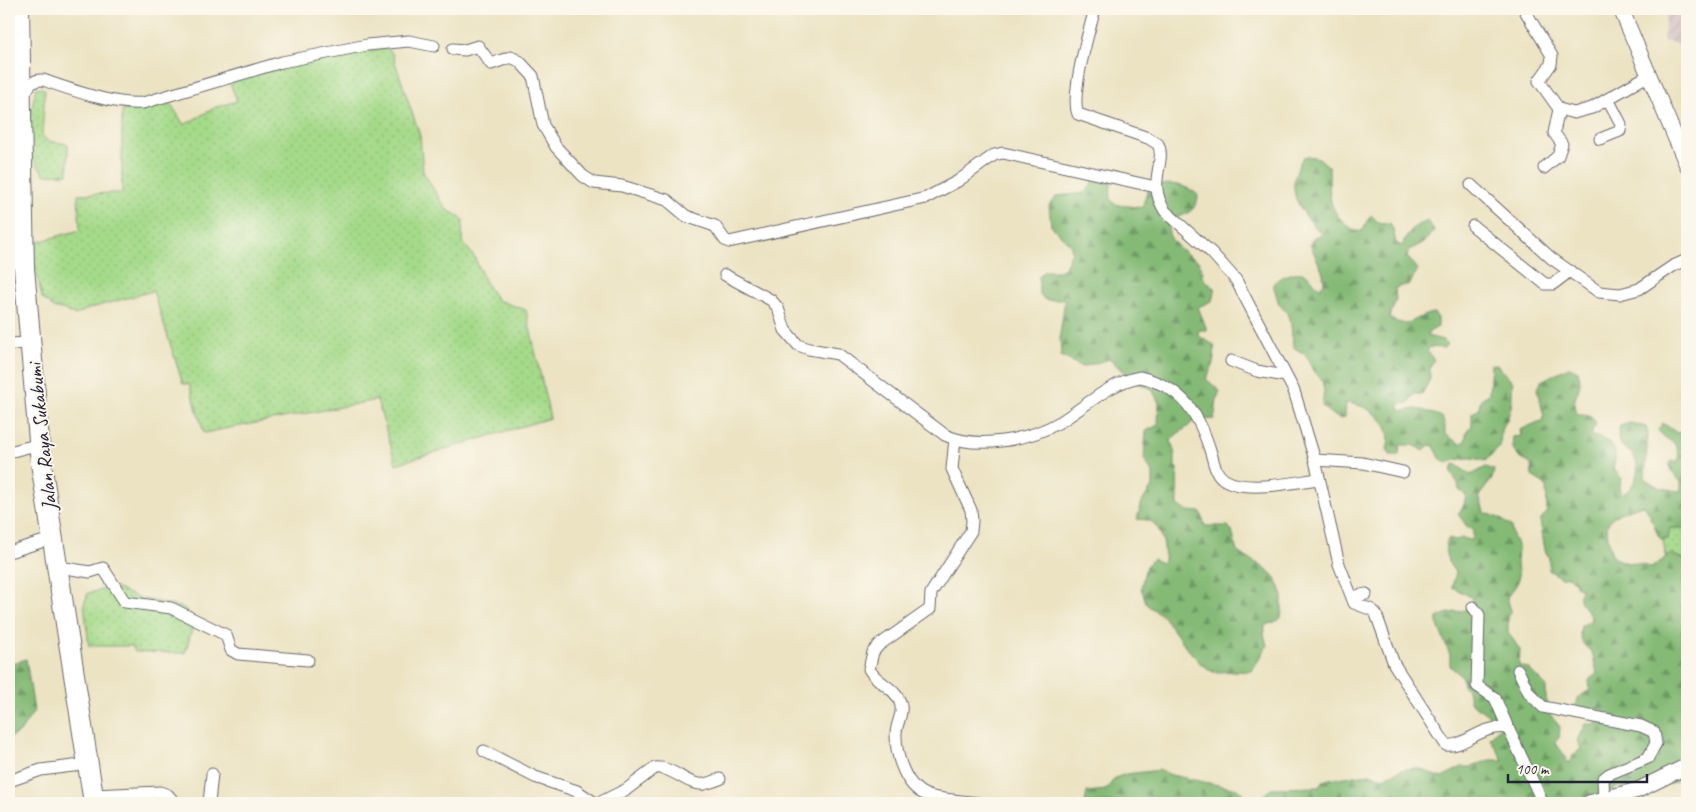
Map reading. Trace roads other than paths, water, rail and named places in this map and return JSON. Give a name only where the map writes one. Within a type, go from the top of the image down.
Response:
[{"type":"highway","name":"Jalan Raya Sukabumi","points":[[19,9],[18,57],[22,101],[16,233],[24,268],[40,444],[93,799]]},
{"type":"main road","points":[[1621,9],[1687,165]]},
{"type":"main road","points":[[1589,803],[1638,790],[1687,766]]},
{"type":"street","points":[[1095,9],[1084,52],[1077,111],[1082,116],[1148,138],[1158,144],[1160,152],[1156,187],[1160,202],[1165,211],[1212,253],[1236,280],[1294,391],[1319,479],[1339,564],[1352,597],[1357,605],[1372,610],[1376,614],[1394,664],[1446,745],[1454,746],[1489,728],[1508,728]]},
{"type":"street","points":[[1524,9],[1552,56],[1551,64],[1539,82],[1559,108],[1574,113],[1586,110],[1649,75]]},
{"type":"street","points":[[22,101],[28,89],[37,80],[89,95],[138,104],[282,62],[367,44],[409,41],[434,46]]},
{"type":"street","points":[[453,49],[465,50],[478,46],[491,64],[511,57],[524,65],[536,82],[541,120],[547,133],[566,158],[589,181],[631,188],[667,200],[686,216],[715,226],[725,240],[729,242],[926,198],[958,181],[994,155],[1003,153],[1156,187]]},
{"type":"street","points":[[1600,139],[1620,131],[1622,124],[1608,99]]},
{"type":"street","points":[[1544,168],[1562,149],[1562,144],[1554,133],[1559,108]]},
{"type":"street","points":[[1471,185],[1551,258],[1599,292],[1620,294],[1643,287],[1661,273],[1687,260]]},
{"type":"street","points":[[1472,226],[1546,284],[1553,284],[1570,271]]},
{"type":"street","points":[[725,275],[771,300],[778,308],[785,330],[798,345],[838,354],[945,434],[955,439],[991,443],[1006,441],[1047,428],[1123,383],[1140,377],[1172,391],[1190,406],[1201,424],[1216,470],[1225,480],[1242,485],[1258,486],[1319,479]]},
{"type":"street","points":[[9,344],[31,343]]},
{"type":"street","points":[[1231,361],[1257,371],[1285,376]]},
{"type":"street","points":[[955,439],[952,469],[971,510],[971,531],[931,593],[930,608],[879,645],[873,652],[869,669],[896,694],[901,704],[902,711],[895,734],[897,751],[901,765],[912,784],[929,796],[979,803]]},
{"type":"street","points":[[9,452],[40,444]]},
{"type":"street","points":[[1314,460],[1363,463],[1403,472]]},
{"type":"street","points":[[9,552],[54,538]]},
{"type":"street","points":[[59,567],[90,572],[103,568],[125,602],[171,608],[226,635],[230,650],[238,654],[308,660]]},
{"type":"street","points":[[1352,597],[1366,594]]},
{"type":"street","points":[[1473,607],[1479,615],[1477,686],[1495,698],[1543,803]]},
{"type":"street","points":[[1518,670],[1528,693],[1543,707],[1641,726],[1654,732],[1656,743],[1648,758],[1609,774],[1603,779],[1604,800]]},
{"type":"street","points":[[484,751],[535,777],[577,791],[595,803]]},
{"type":"street","points":[[9,781],[41,770],[89,764]]},
{"type":"street","points":[[600,803],[627,789],[655,768],[661,768],[693,782],[704,784],[720,779]]},
{"type":"street","points":[[209,803],[212,774]]},
{"type":"street","points":[[93,799],[160,792],[170,796],[175,803]]}]
